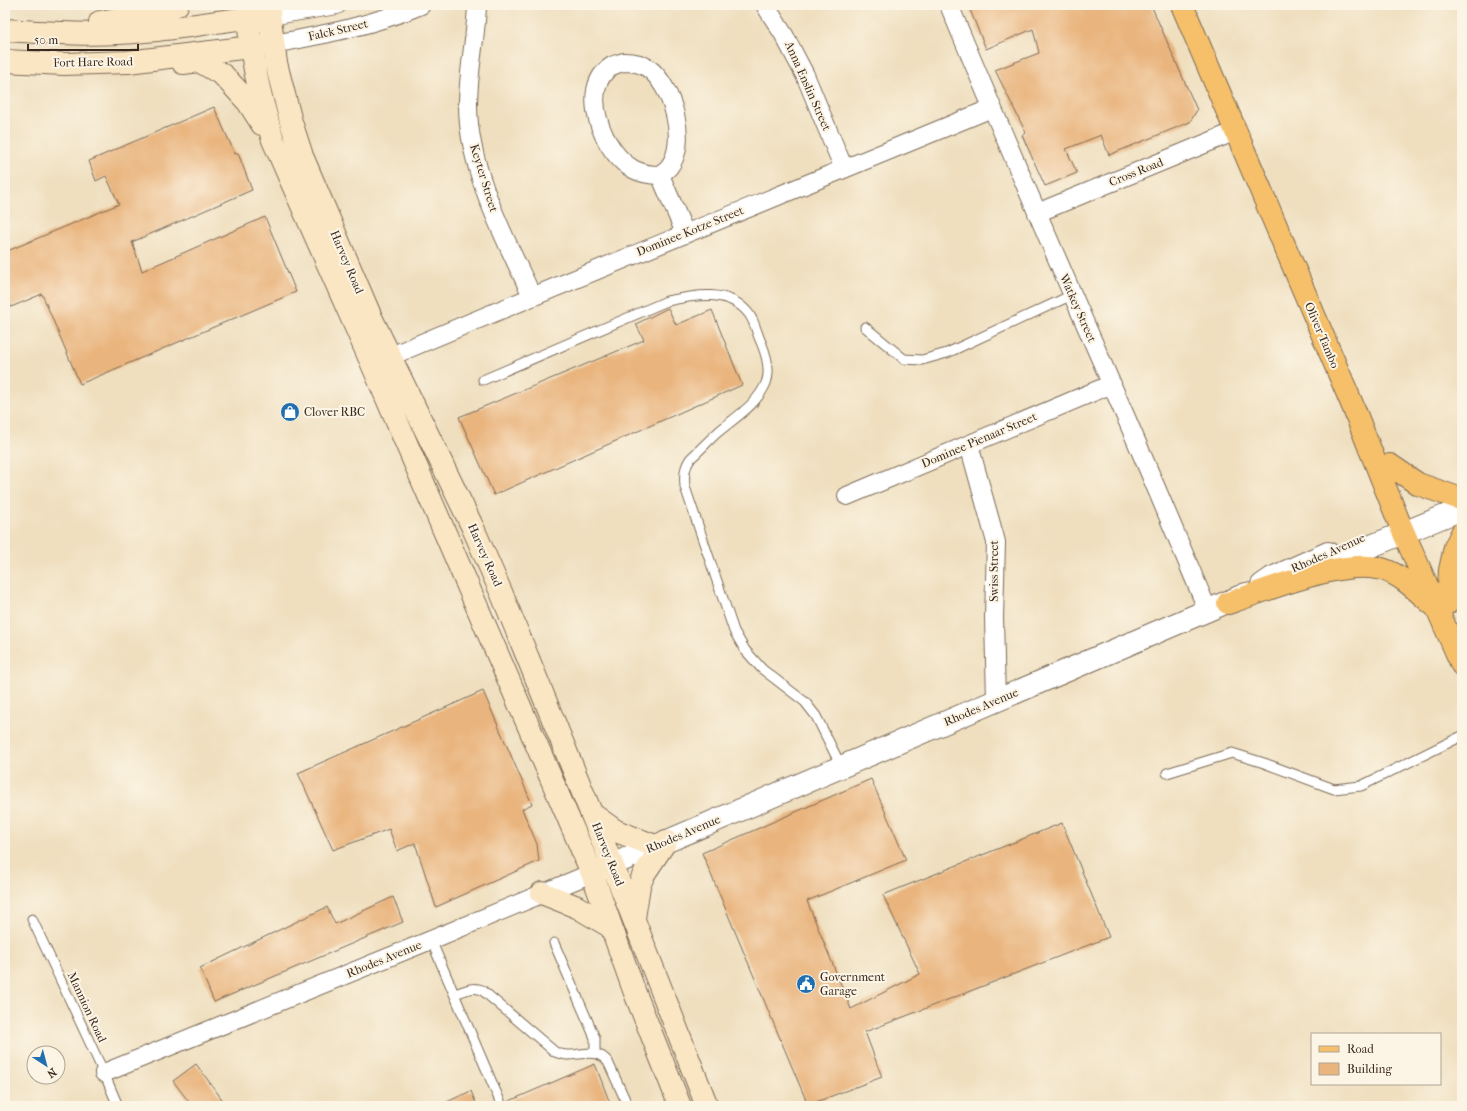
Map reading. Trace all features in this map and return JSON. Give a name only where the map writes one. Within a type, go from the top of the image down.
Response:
[{"type":"main road","points":[[33,32],[88,25],[157,11],[177,5]]},
{"type":"main road","name":"Oliver Tambo","points":[[1182,5],[1352,404],[1408,525],[1442,605],[1462,665]]},
{"type":"main road","name":"Oliver Tambo","points":[[1196,5],[1390,465],[1408,525]]},
{"type":"main road","points":[[5,30],[80,34],[145,31],[258,11]]},
{"type":"main road","name":"Harvey Road","points":[[258,11],[262,46],[291,122],[302,156],[370,315],[381,360],[592,873],[611,927],[680,1106]]},
{"type":"main road","name":"Harvey Road","points":[[262,46],[255,67],[264,111],[273,140],[381,360],[479,542],[592,814],[707,1106]]},
{"type":"main road","name":"Fort Hare Road","points":[[5,60],[64,64],[128,62],[262,46]]},
{"type":"main road","points":[[64,64],[97,69],[127,70],[199,61],[224,75],[238,89],[273,140]]},
{"type":"main road","points":[[1390,465],[1418,484],[1461,501]]},
{"type":"main road","points":[[1228,603],[1315,574],[1362,566],[1382,569],[1398,576],[1442,605],[1454,547],[1462,533]]},
{"type":"main road","name":"Oliver Tambo","points":[[1442,605],[1462,635]]},
{"type":"main road","points":[[592,814],[616,831],[661,844],[639,886],[634,919]]},
{"type":"main road","points":[[542,893],[577,907],[611,927]]},
{"type":"street","name":"Falck Street","points":[[258,11],[337,5]]},
{"type":"street","name":"Falck Street","points":[[262,46],[362,25],[393,16],[421,5]]},
{"type":"street","name":"Keyter Street","points":[[477,5],[468,105],[475,157],[486,191],[499,223],[532,296]]},
{"type":"street","name":"Anna Enslin Street","points":[[765,5],[784,35],[805,75],[844,169]]},
{"type":"street","name":"Watkey Street","points":[[949,5],[1208,611]]},
{"type":"street","points":[[624,62],[635,63],[647,68],[660,79],[667,91],[675,112],[678,136],[675,153],[670,166],[660,175],[647,175],[632,169],[620,160],[610,147],[603,132],[598,119],[596,90],[602,77],[612,66],[624,62]]},
{"type":"street","name":"Dominee Kotze Street","points":[[381,360],[532,296],[992,108]]},
{"type":"street","name":"Cross Road","points":[[1037,213],[1236,131]]},
{"type":"street","points":[[660,175],[685,233]]},
{"type":"street","name":"Dominee Pienaar Street","points":[[847,496],[1112,384]]},
{"type":"street","name":"Swiss Street","points":[[969,445],[996,542],[994,618],[996,701]]},
{"type":"street","name":"Rhodes Avenue","points":[[104,1073],[592,873],[1258,589],[1276,585],[1461,501]]},
{"type":"lane","points":[[483,380],[667,301],[697,295],[719,296],[736,302],[749,314],[764,349],[768,367],[767,382],[758,397],[744,411],[690,458],[684,472],[685,487],[734,631],[745,650],[762,669],[805,702],[816,716],[841,766]]},
{"type":"lane","points":[[865,327],[904,359],[922,360],[947,353],[1072,295]]},
{"type":"lane","points":[[1167,773],[1232,753],[1264,762],[1334,789],[1361,786],[1462,736]]},
{"type":"lane","name":"Mannion Road","points":[[32,919],[118,1106]]},
{"type":"lane","points":[[431,940],[502,1106]]},
{"type":"lane","points":[[554,943],[595,1038],[595,1053]]},
{"type":"lane","points":[[455,994],[470,989],[477,988],[482,990],[554,1052],[565,1055],[595,1053],[604,1056],[628,1106]]},
{"type":"building","points":[[968,5],[1151,5],[1197,110],[1190,122],[1109,155],[1101,135],[1066,149],[1077,173],[1045,186],[1022,135],[1026,133],[995,70],[1039,53],[1033,29],[986,49]]},
{"type":"building","points":[[214,107],[235,154],[238,153],[252,190],[132,242],[142,271],[265,217],[296,292],[80,384],[42,294],[11,307],[5,293],[5,252],[119,204],[106,176],[96,181],[89,161]]},
{"type":"building","points":[[668,308],[676,325],[712,310],[742,385],[494,495],[459,417],[644,340],[636,324]]},
{"type":"building","points":[[483,691],[532,804],[522,809],[537,844],[539,861],[436,907],[415,843],[397,851],[389,829],[333,850],[298,773]]},
{"type":"building","points":[[871,779],[906,860],[807,901],[851,1009],[920,974],[883,895],[1062,823],[1109,937],[865,1032],[882,1077],[808,1105],[702,853]]},
{"type":"building","points":[[393,897],[403,922],[214,1002],[200,968],[327,907],[335,924]]},
{"type":"building","points":[[196,1064],[227,1106],[192,1106],[173,1081]]},
{"type":"building","points":[[595,1064],[611,1106],[508,1106],[507,1102]]},
{"type":"building","points":[[471,1091],[477,1106],[438,1106]]},
{"type":"place","name":"Clover RBC","points":[[290,412]]},
{"type":"place","name":"Government Garage","points":[[806,984]]}]
